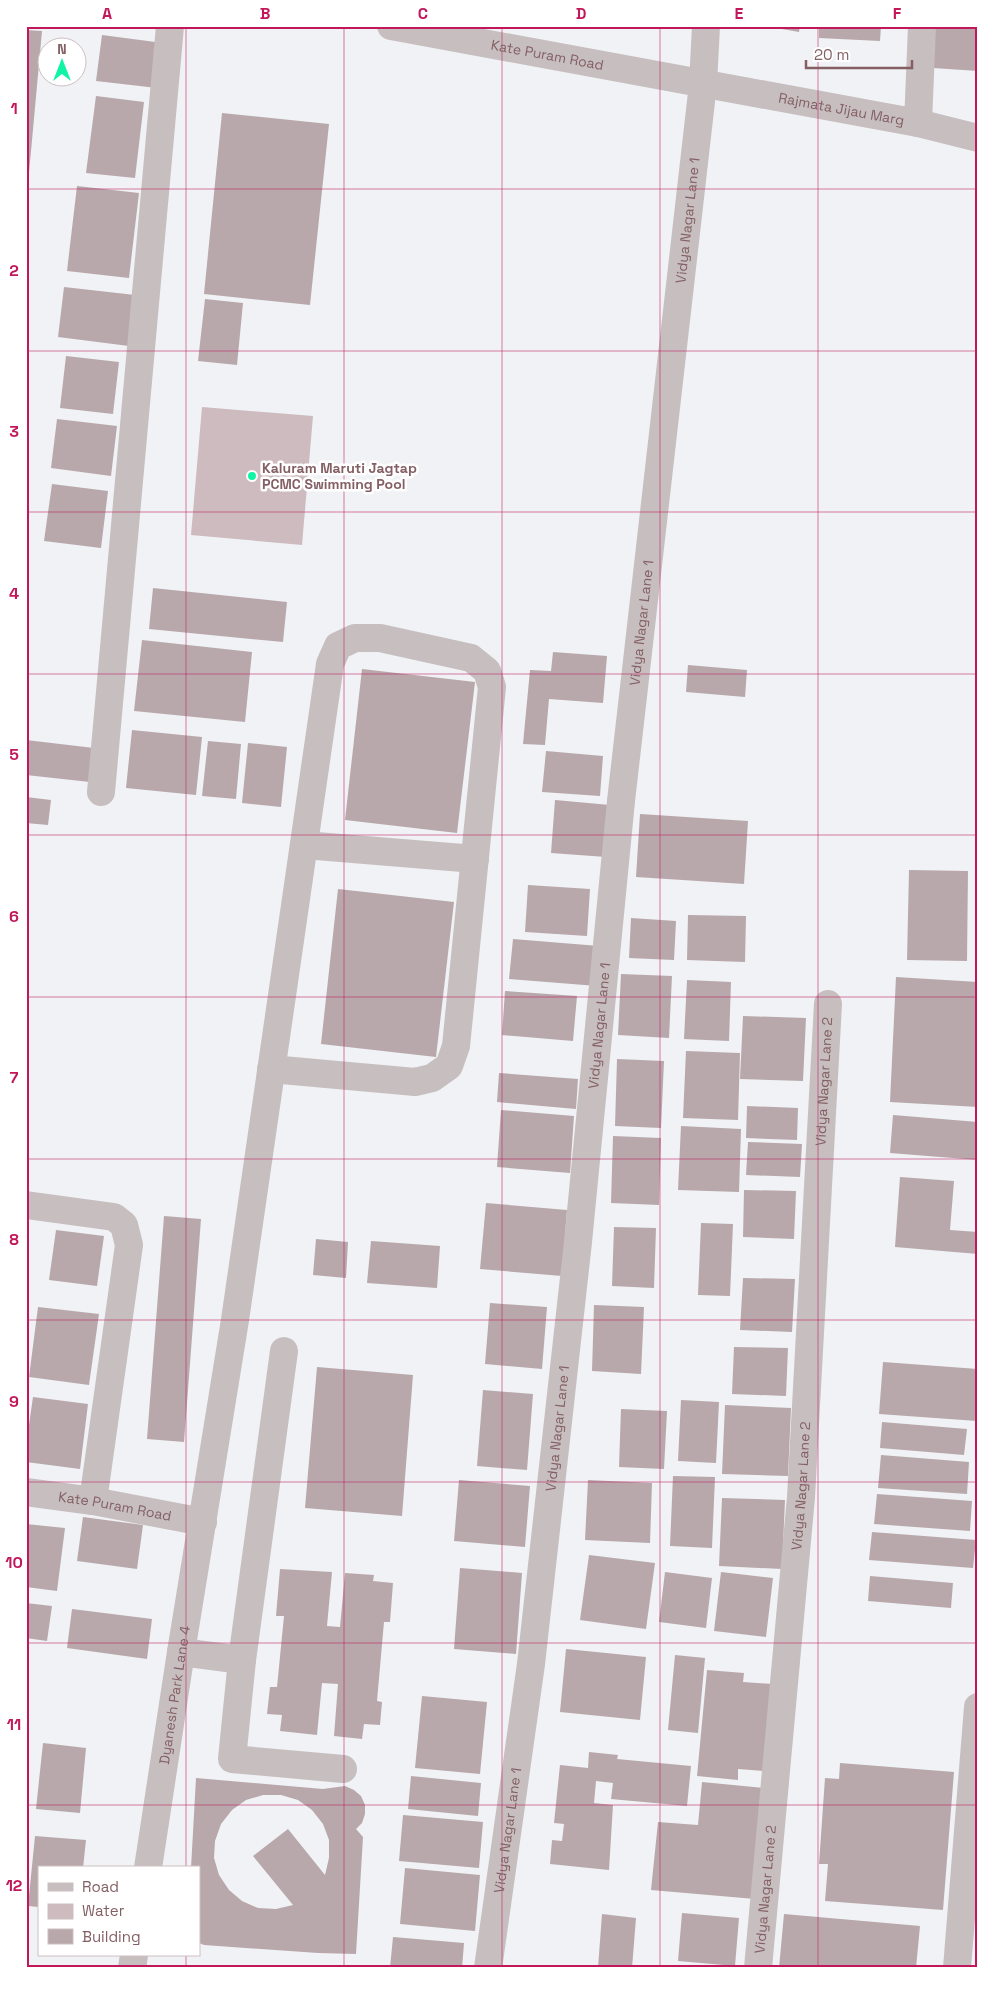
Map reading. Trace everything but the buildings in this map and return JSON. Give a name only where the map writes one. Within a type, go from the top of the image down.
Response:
[{"type":"street","points":[[101,792],[170,26]]},
{"type":"street","name":"Kate Puram Road","points":[[391,26],[703,84]]},
{"type":"street","name":"Vidya Nagar Lane 1","points":[[488,1968],[531,1664],[578,1242],[621,801],[703,84],[706,26]]},
{"type":"street","points":[[918,123],[922,26]]},
{"type":"street","name":"Rajmata Jijau Marg","points":[[703,84],[918,123],[978,138]]},
{"type":"street","name":"Dyanesh Park Lane 4","points":[[148,1866],[203,1522],[214,1440],[235,1320],[271,1069],[330,664],[338,646],[355,638],[380,638],[471,658],[486,671],[492,687],[456,1046],[449,1066],[432,1078],[415,1082],[271,1069]]},
{"type":"street","points":[[304,845],[475,859]]},
{"type":"street","name":"Vidya Nagar Lane 2","points":[[758,1968],[801,1497],[828,1004]]},
{"type":"street","points":[[26,1204],[114,1217],[124,1225],[129,1245],[93,1501]]},
{"type":"street","points":[[284,1351],[242,1660],[232,1759],[343,1769]]},
{"type":"street","name":"Kate Puram Road","points":[[26,1492],[93,1501],[203,1522]]},
{"type":"street","points":[[181,1652],[242,1660]]},
{"type":"street","points":[[957,1968],[978,1707]]},
{"type":"water","name":"Kaluram Maruti Jagtap PCMC Swimming Pool","points":[[202,407],[313,416],[302,545],[191,535]]},
{"type":"place","name":"Kaluram Maruti Jagtap PCMC Swimming Pool","points":[[252,476]]}]
